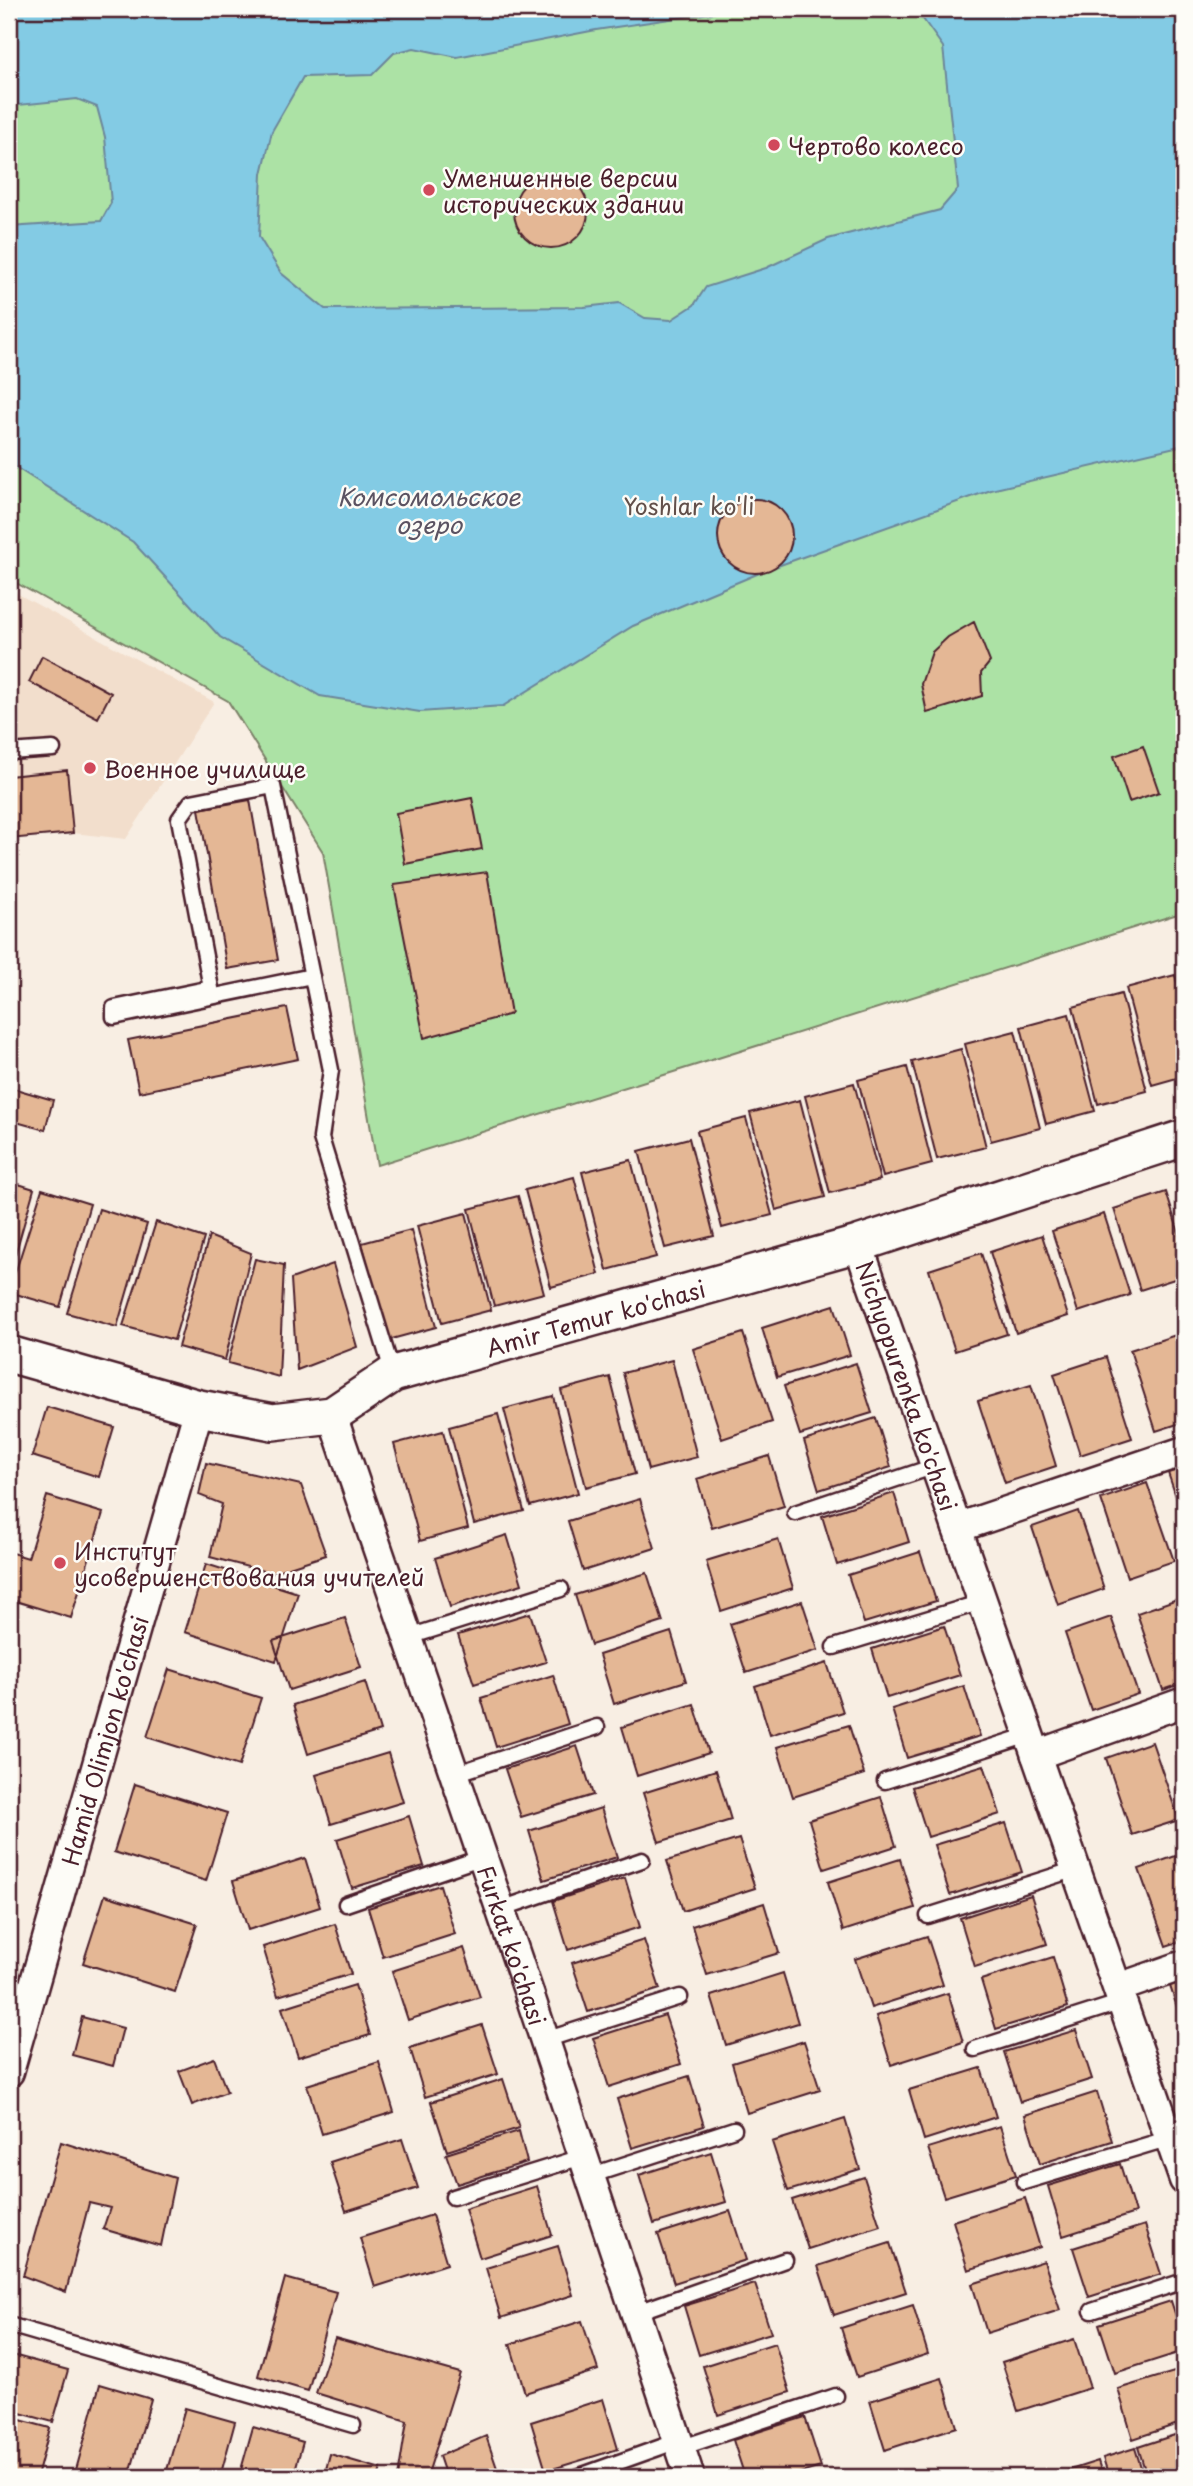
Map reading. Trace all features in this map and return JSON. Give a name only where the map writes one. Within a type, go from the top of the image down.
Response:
[{"type":"street","name":"Amir Temur ko'chasi","points":[[9,1353],[199,1408],[273,1422],[332,1415],[393,1374],[858,1244],[1184,1138]]},
{"type":"street","name":"Nichyopurenka ko'chasi","points":[[858,1244],[1184,2180]]},
{"type":"street","name":"Hamid Olimjon ko'chasi","points":[[9,2072],[199,1408]]},
{"type":"street","name":"Furkat ko'chasi","points":[[332,1415],[501,1909],[690,2477]]},
{"type":"street","name":"Nichyopurenka ko'chasi","points":[[957,1528],[1184,1451]]},
{"type":"street","points":[[1032,1745],[1184,1702]]},
{"type":"street","points":[[1120,1995],[1184,1965]]},
{"type":"lane","points":[[9,752],[53,749]]},
{"type":"lane","points":[[312,976],[114,1017],[114,1009],[211,988],[179,819],[191,802],[272,786],[312,976],[331,1070],[321,1138],[393,1374]]},
{"type":"lane","points":[[795,1513],[935,1466]]},
{"type":"lane","points":[[408,1637],[561,1589]]},
{"type":"lane","points":[[834,1647],[982,1601]]},
{"type":"lane","points":[[455,1774],[597,1727]]},
{"type":"lane","points":[[885,1781],[1032,1745]]},
{"type":"lane","points":[[346,1904],[483,1857]]},
{"type":"lane","points":[[501,1909],[642,1860]]},
{"type":"lane","points":[[928,1916],[1076,1869]]},
{"type":"lane","points":[[975,2049],[1120,1995]]},
{"type":"lane","points":[[545,2040],[680,1997]]},
{"type":"lane","points":[[453,2197],[734,2129]]},
{"type":"lane","points":[[1024,2182],[1170,2138]]},
{"type":"lane","points":[[635,2313],[785,2260]]},
{"type":"lane","points":[[1092,2311],[1184,2281]]},
{"type":"lane","points":[[9,2325],[353,2425]]},
{"type":"lane","points":[[577,2477],[836,2396]]},
{"type":"shaded area","name":"Военное училище","points":[[9,589],[214,702],[126,839],[73,833],[9,839]]},
{"type":"green space","name":"Yoshlar ko'li","points":[[9,9],[1184,9],[1184,912],[377,1165],[323,852],[228,701],[9,579]]},
{"type":"water","name":"Комсомольское озеро","points":[[9,9],[737,9],[596,30],[457,57],[414,48],[394,53],[372,75],[303,77],[272,131],[262,174],[259,237],[281,273],[325,309],[584,307],[619,303],[645,318],[671,320],[694,305],[706,287],[766,268],[828,239],[940,210],[958,189],[943,47],[923,19],[897,9],[1184,9],[1184,445],[991,490],[769,569],[633,626],[503,706],[420,712],[320,696],[220,637],[133,542],[9,463],[9,227],[101,221],[111,203],[105,137],[97,107],[77,99],[9,106]]},
{"type":"building","points":[[551,174],[572,180],[582,190],[588,211],[582,232],[572,242],[551,248],[530,242],[520,232],[514,211],[520,190],[530,180]]},
{"type":"building","points":[[755,499],[776,505],[786,515],[792,536],[786,557],[776,567],[755,573],[734,567],[724,557],[718,536],[724,515],[734,505]]},
{"type":"building","points":[[974,622],[990,662],[981,673],[982,696],[927,713],[921,684],[932,652],[948,637]]},
{"type":"building","points":[[42,656],[111,693],[98,718],[29,682]]},
{"type":"building","points":[[1143,746],[1159,792],[1129,802],[1114,756]]},
{"type":"building","points":[[67,770],[73,833],[9,839],[9,776]]},
{"type":"building","points":[[472,798],[482,849],[405,864],[396,813]]},
{"type":"building","points":[[250,800],[278,960],[227,969],[199,809]]},
{"type":"building","points":[[487,872],[511,1014],[424,1038],[394,885]]},
{"type":"building","points":[[1175,975],[1184,1009],[1184,1076],[1152,1085],[1126,988]]},
{"type":"building","points":[[1121,994],[1147,1091],[1098,1104],[1073,1007]]},
{"type":"building","points":[[287,1008],[298,1059],[139,1092],[128,1040]]},
{"type":"building","points":[[1069,1014],[1095,1111],[1046,1124],[1021,1027]]},
{"type":"building","points":[[1015,1031],[1040,1128],[991,1141],[965,1044]]},
{"type":"building","points":[[961,1049],[986,1147],[937,1159],[912,1062]]},
{"type":"building","points":[[907,1067],[932,1164],[883,1177],[858,1080]]},
{"type":"building","points":[[854,1083],[880,1180],[830,1193],[805,1096]]},
{"type":"building","points":[[9,1087],[53,1100],[45,1130],[9,1120]]},
{"type":"building","points":[[800,1100],[825,1197],[776,1210],[750,1113]]},
{"type":"building","points":[[746,1118],[772,1215],[722,1228],[697,1131]]},
{"type":"building","points":[[689,1138],[714,1236],[665,1248],[639,1151]]},
{"type":"building","points":[[631,1160],[656,1257],[607,1270],[582,1172]]},
{"type":"building","points":[[574,1177],[599,1274],[551,1287],[525,1190]]},
{"type":"building","points":[[9,1181],[34,1189],[9,1276]]},
{"type":"building","points":[[42,1189],[90,1204],[60,1307],[9,1292]]},
{"type":"building","points":[[1166,1192],[1184,1249],[1184,1276],[1140,1290],[1114,1209]]},
{"type":"building","points":[[518,1196],[544,1293],[494,1306],[469,1209]]},
{"type":"building","points":[[99,1209],[147,1224],[117,1327],[67,1313]]},
{"type":"building","points":[[466,1213],[491,1310],[442,1323],[417,1226]]},
{"type":"building","points":[[1104,1214],[1130,1295],[1078,1312],[1052,1231]]},
{"type":"building","points":[[156,1222],[204,1238],[174,1340],[123,1326]]},
{"type":"building","points":[[411,1230],[436,1327],[388,1340],[362,1243]]},
{"type":"building","points":[[1042,1235],[1068,1316],[1016,1333],[990,1252]]},
{"type":"building","points":[[209,1236],[251,1253],[225,1360],[178,1347]]},
{"type":"building","points":[[981,1253],[1007,1334],[955,1351],[929,1270]]},
{"type":"building","points":[[255,1259],[284,1265],[279,1377],[228,1363]]},
{"type":"building","points":[[333,1264],[357,1347],[297,1370],[291,1279]]},
{"type":"building","points":[[834,1305],[850,1355],[777,1377],[762,1328]]},
{"type":"building","points":[[743,1333],[772,1422],[722,1439],[693,1349]]},
{"type":"building","points":[[1182,1333],[1184,1422],[1156,1431],[1130,1350]]},
{"type":"building","points":[[1106,1357],[1132,1438],[1080,1455],[1054,1374]]},
{"type":"building","points":[[672,1360],[697,1457],[648,1470],[623,1373]]},
{"type":"building","points":[[856,1363],[872,1413],[800,1435],[784,1386]]},
{"type":"building","points":[[610,1377],[635,1474],[586,1487],[561,1390]]},
{"type":"building","points":[[1031,1385],[1056,1466],[1005,1483],[978,1401]]},
{"type":"building","points":[[553,1396],[578,1493],[530,1506],[504,1409]]},
{"type":"building","points":[[47,1407],[114,1427],[99,1477],[32,1456]]},
{"type":"building","points":[[498,1414],[524,1511],[474,1524],[449,1427]]},
{"type":"building","points":[[876,1418],[891,1467],[819,1490],[804,1441]]},
{"type":"building","points":[[443,1431],[468,1528],[420,1541],[394,1444]]},
{"type":"building","points":[[769,1456],[784,1506],[712,1528],[697,1479]]},
{"type":"building","points":[[206,1463],[301,1485],[326,1555],[271,1573],[210,1557],[222,1504],[199,1495]]},
{"type":"building","points":[[1184,1468],[1184,1520],[1168,1473]]},
{"type":"building","points":[[1147,1483],[1174,1561],[1127,1577],[1101,1499]]},
{"type":"building","points":[[894,1493],[909,1542],[837,1565],[822,1516]]},
{"type":"building","points":[[47,1496],[103,1513],[71,1618],[9,1599],[9,1552],[28,1558]]},
{"type":"building","points":[[640,1499],[655,1548],[583,1571],[568,1521]]},
{"type":"building","points":[[1078,1511],[1104,1589],[1058,1605],[1032,1527]]},
{"type":"building","points":[[507,1535],[522,1584],[450,1607],[435,1558]]},
{"type":"building","points":[[778,1539],[793,1588],[721,1611],[706,1561]]},
{"type":"building","points":[[920,1552],[936,1601],[864,1623],[848,1575]]},
{"type":"building","points":[[206,1564],[298,1593],[276,1661],[185,1632]]},
{"type":"building","points":[[647,1573],[663,1622],[591,1645],[575,1595]]},
{"type":"building","points":[[1183,1597],[1184,1683],[1163,1690],[1137,1613]]},
{"type":"building","points":[[802,1601],[818,1650],[746,1673],[730,1624]]},
{"type":"building","points":[[530,1613],[546,1662],[474,1684],[458,1635]]},
{"type":"building","points":[[1111,1617],[1138,1694],[1091,1710],[1065,1633]]},
{"type":"building","points":[[345,1618],[361,1667],[289,1690],[273,1641]]},
{"type":"building","points":[[944,1626],[960,1675],[887,1698],[872,1649]]},
{"type":"building","points":[[671,1632],[686,1681],[614,1704],[599,1655]]},
{"type":"building","points":[[827,1663],[843,1712],[770,1735],[755,1686]]},
{"type":"building","points":[[169,1669],[261,1698],[239,1766],[147,1737]]},
{"type":"building","points":[[553,1675],[568,1724],[496,1747],[481,1698]]},
{"type":"building","points":[[365,1682],[380,1731],[308,1754],[293,1705]]},
{"type":"building","points":[[964,1686],[980,1736],[907,1758],[892,1709]]},
{"type":"building","points":[[694,1704],[709,1753],[637,1776],[622,1727]]},
{"type":"building","points":[[849,1725],[864,1774],[793,1797],[777,1747]]},
{"type":"building","points":[[1152,1742],[1179,1820],[1132,1835],[1106,1758]]},
{"type":"building","points":[[577,1746],[593,1795],[521,1817],[505,1769]]},
{"type":"building","points":[[388,1753],[403,1802],[331,1824],[316,1775]]},
{"type":"building","points":[[984,1765],[1000,1814],[928,1837],[912,1787]]},
{"type":"building","points":[[716,1770],[731,1820],[659,1842],[643,1793]]},
{"type":"building","points":[[135,1784],[227,1813],[206,1881],[114,1852]]},
{"type":"building","points":[[881,1797],[896,1846],[824,1869],[809,1820]]},
{"type":"building","points":[[601,1808],[617,1857],[544,1880],[529,1831]]},
{"type":"building","points":[[409,1816],[424,1866],[352,1888],[337,1839]]},
{"type":"building","points":[[1006,1823],[1022,1872],[950,1895],[934,1845]]},
{"type":"building","points":[[739,1839],[755,1888],[683,1911],[667,1861]]},
{"type":"building","points":[[1184,1853],[1184,1940],[1166,1946],[1139,1869]]},
{"type":"building","points":[[305,1858],[320,1907],[248,1930],[233,1881]]},
{"type":"building","points":[[900,1859],[915,1908],[843,1931],[828,1882]]},
{"type":"building","points":[[625,1878],[640,1927],[568,1950],[553,1901]]},
{"type":"building","points":[[440,1885],[455,1934],[383,1957],[368,1908]]},
{"type":"building","points":[[105,1895],[197,1924],[175,1992],[83,1963]]},
{"type":"building","points":[[1031,1895],[1047,1944],[975,1967],[960,1918]]},
{"type":"building","points":[[764,1903],[779,1953],[707,1975],[692,1926]]},
{"type":"building","points":[[335,1924],[351,1974],[278,1996],[263,1947]]},
{"type":"building","points":[[927,1936],[943,1985],[871,2008],[855,1959]]},
{"type":"building","points":[[644,1940],[660,1989],[588,2012],[572,1963]]},
{"type":"building","points":[[464,1948],[480,1997],[408,2020],[392,1971]]},
{"type":"building","points":[[1053,1957],[1068,2007],[996,2029],[981,1980]]},
{"type":"building","points":[[783,1973],[798,2023],[726,2045],[711,1996]]},
{"type":"building","points":[[1184,1981],[1184,2028],[1170,1986]]},
{"type":"building","points":[[355,1985],[370,2035],[298,2057],[282,2008]]},
{"type":"building","points":[[948,1993],[963,2042],[891,2065],[876,2016]]},
{"type":"building","points":[[665,2015],[681,2064],[609,2087],[593,2038]]},
{"type":"building","points":[[82,2017],[123,2028],[113,2066],[72,2055]]},
{"type":"building","points":[[482,2025],[498,2074],[425,2097],[410,2048]]},
{"type":"building","points":[[1076,2030],[1092,2079],[1020,2102],[1004,2052]]},
{"type":"building","points":[[804,2041],[820,2090],[747,2113],[732,2063]]},
{"type":"building","points":[[214,2058],[227,2092],[192,2105],[179,2071]]},
{"type":"building","points":[[379,2062],[394,2112],[322,2134],[307,2085]]},
{"type":"building","points":[[981,2068],[996,2117],[924,2140],[909,2090]]},
{"type":"building","points":[[689,2076],[704,2126],[632,2148],[617,2099]]},
{"type":"building","points":[[503,2079],[519,2128],[447,2151],[431,2102]]},
{"type":"building","points":[[1097,2092],[1112,2141],[1040,2164],[1025,2115]]},
{"type":"building","points":[[845,2119],[860,2169],[788,2191],[772,2142]]},
{"type":"building","points":[[1000,2126],[1016,2175],[944,2197],[928,2148]]},
{"type":"building","points":[[519,2131],[527,2162],[457,2184],[446,2154]]},
{"type":"building","points":[[402,2139],[418,2188],[346,2211],[330,2162]]},
{"type":"building","points":[[61,2142],[175,2178],[161,2246],[103,2229],[110,2208],[89,2203],[66,2292],[23,2276]]},
{"type":"building","points":[[711,2152],[726,2202],[654,2224],[639,2175]]},
{"type":"building","points":[[1120,2164],[1135,2213],[1063,2236],[1048,2186]]},
{"type":"building","points":[[864,2177],[880,2226],[808,2249],[792,2200]]},
{"type":"building","points":[[537,2186],[552,2235],[480,2258],[465,2209]]},
{"type":"building","points":[[1025,2198],[1040,2247],[968,2270],[953,2221]]},
{"type":"building","points":[[730,2211],[746,2260],[674,2283],[658,2234]]},
{"type":"building","points":[[432,2215],[447,2264],[375,2287],[360,2238]]},
{"type":"building","points":[[1145,2225],[1161,2274],[1089,2297],[1073,2248]]},
{"type":"building","points":[[890,2243],[906,2292],[834,2315],[818,2266]]},
{"type":"building","points":[[558,2246],[573,2295],[501,2318],[486,2268]]},
{"type":"building","points":[[1044,2261],[1060,2310],[987,2333],[972,2284]]},
{"type":"building","points":[[285,2278],[336,2292],[308,2391],[258,2376]]},
{"type":"building","points":[[755,2284],[771,2333],[699,2355],[684,2306]]},
{"type":"building","points":[[1171,2301],[1184,2341],[1184,2351],[1115,2373],[1099,2324]]},
{"type":"building","points":[[913,2305],[928,2354],[857,2377],[841,2328]]},
{"type":"building","points":[[582,2321],[598,2370],[525,2393],[510,2344]]},
{"type":"building","points":[[335,2338],[460,2373],[427,2477],[398,2477],[407,2421],[316,2393]]},
{"type":"building","points":[[1074,2339],[1090,2388],[1018,2411],[1002,2362]]},
{"type":"building","points":[[775,2343],[790,2392],[718,2415],[703,2366]]},
{"type":"building","points":[[9,2354],[68,2370],[53,2422],[9,2410]]},
{"type":"building","points":[[1184,2369],[1184,2422],[1133,2439],[1118,2389]]},
{"type":"building","points":[[942,2378],[957,2427],[885,2450],[870,2401]]},
{"type":"building","points":[[100,2384],[151,2399],[129,2477],[74,2477]]},
{"type":"building","points":[[603,2399],[618,2449],[546,2471],[531,2422]]},
{"type":"building","points":[[185,2408],[235,2422],[220,2477],[165,2477]]},
{"type":"building","points":[[9,2417],[50,2428],[37,2477],[9,2473]]},
{"type":"building","points":[[805,2417],[821,2467],[787,2477],[745,2477],[733,2440]]},
{"type":"building","points":[[253,2427],[303,2442],[293,2477],[239,2477]]},
{"type":"building","points":[[1184,2432],[1184,2477],[1147,2477],[1138,2447]]},
{"type":"building","points":[[486,2436],[500,2477],[446,2477],[439,2456]]},
{"type":"building","points":[[1135,2448],[1144,2477],[1109,2477],[1103,2458]]},
{"type":"building","points":[[330,2454],[381,2469],[378,2477],[324,2477]]},
{"type":"building","points":[[1098,2461],[1103,2477],[1068,2477],[1067,2471]]},
{"type":"place","name":"Чертово колесо","points":[[774,145]]},
{"type":"place","name":"Уменшенные версии исторических здании","points":[[429,190]]},
{"type":"place","name":"Военное училище","points":[[90,768]]},
{"type":"place","name":"Институт усовершенствования учителей","points":[[60,1563]]}]
